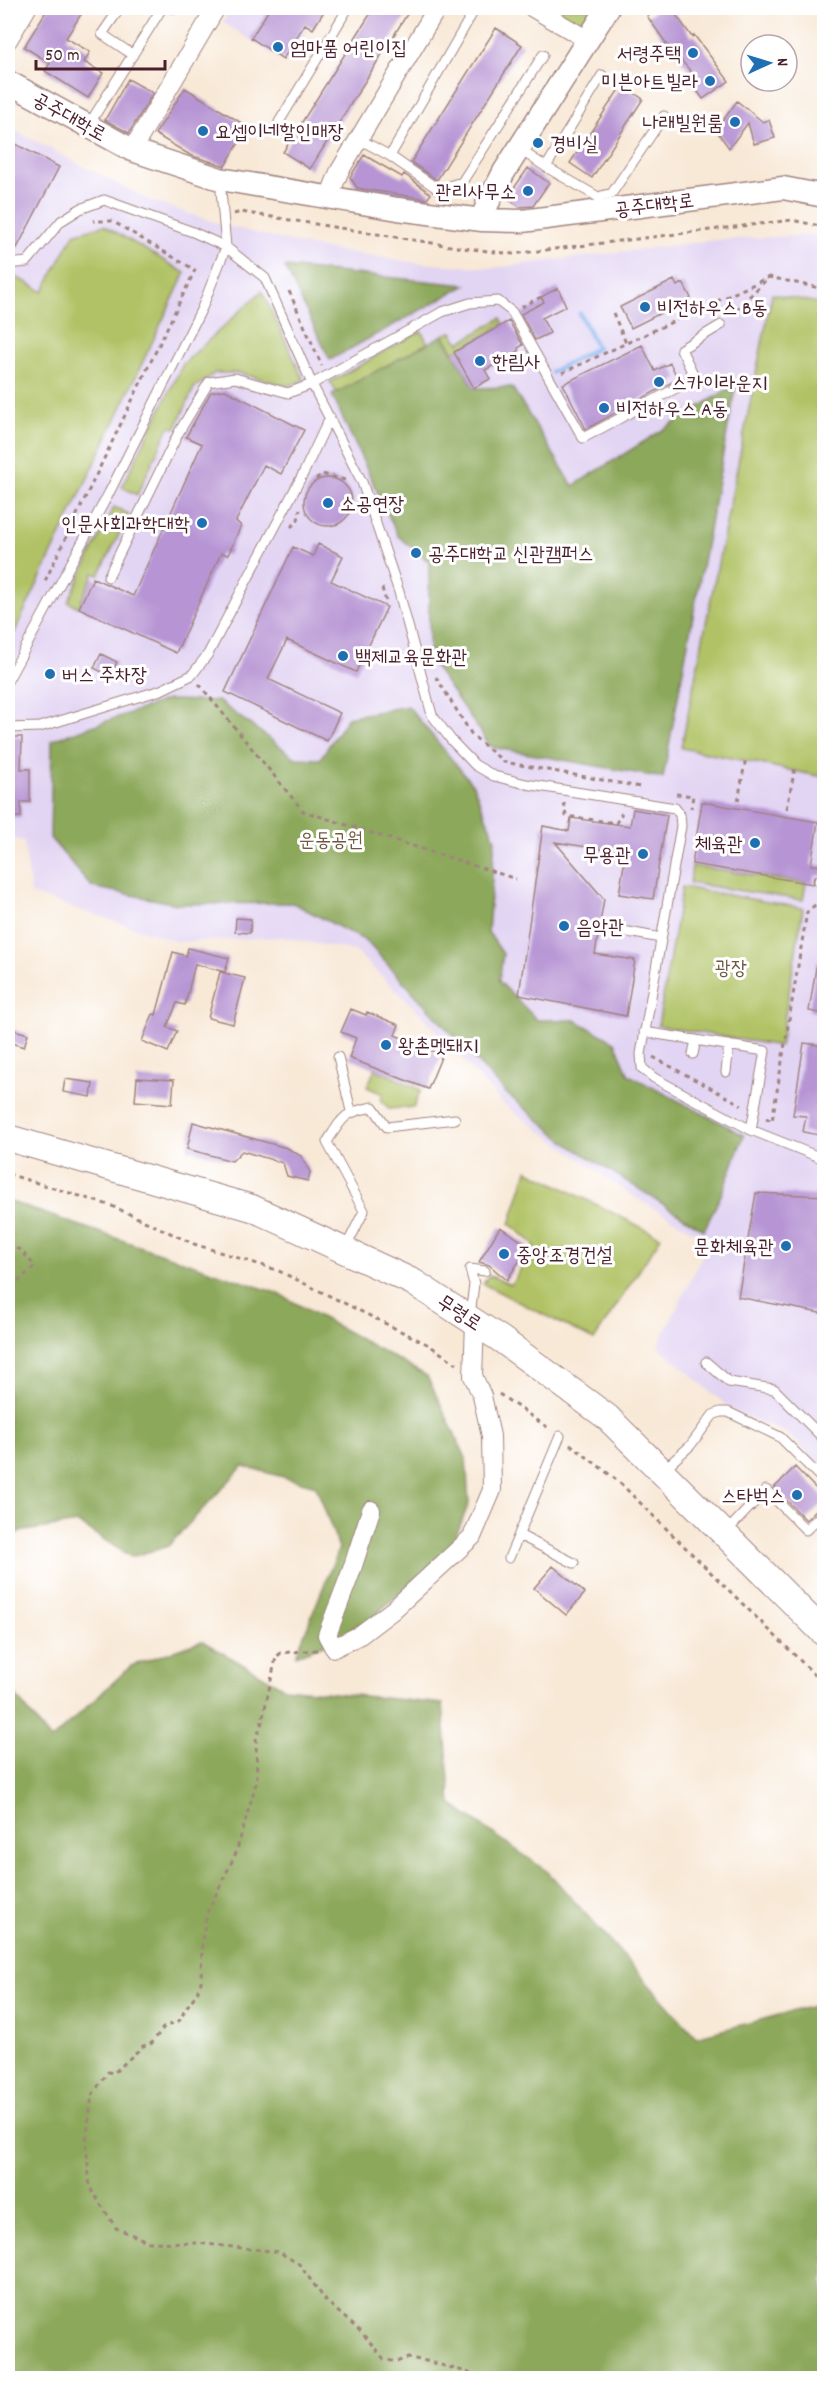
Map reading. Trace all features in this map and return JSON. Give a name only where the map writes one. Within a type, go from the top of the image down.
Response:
[{"type":"main road","name":"무령로","points":[[8,1138],[252,1208],[413,1282],[607,1417],[724,1534],[822,1625]]},
{"type":"street","points":[[8,40],[27,8]]},
{"type":"street","points":[[132,150],[216,8]]},
{"type":"street","points":[[329,197],[339,172],[437,8]]},
{"type":"street","points":[[533,8],[588,40]]},
{"type":"street","points":[[482,220],[491,197],[519,149],[608,8]]},
{"type":"street","name":"공주대학로","points":[[8,82],[132,150],[220,179],[482,220],[522,221],[783,188],[825,196]]},
{"type":"street","points":[[371,1510],[327,1635],[334,1648],[360,1635],[393,1610],[472,1537],[492,1490],[491,1436],[482,1396],[473,1376],[472,1321]]},
{"type":"lane","points":[[120,8],[102,34],[133,55]]},
{"type":"lane","points":[[88,126],[162,8]]},
{"type":"lane","points":[[172,8],[179,8]]},
{"type":"lane","points":[[279,122],[348,8]]},
{"type":"lane","points":[[390,156],[472,14]]},
{"type":"lane","points":[[359,139],[390,156],[438,189],[462,182],[543,54]]},
{"type":"lane","points":[[546,167],[602,75]]},
{"type":"lane","points":[[519,149],[598,197],[612,193],[664,116]]},
{"type":"lane","points":[[8,680],[109,493],[202,308],[226,247],[220,179]]},
{"type":"lane","points":[[8,264],[27,262],[61,221],[104,200],[193,232],[226,247],[265,278],[312,384],[362,482],[399,592],[432,715],[452,741],[475,765],[494,776],[526,784],[675,808],[680,815],[681,826],[661,938],[648,1032],[641,1054],[642,1068],[654,1078],[751,1130],[825,1159]]},
{"type":"lane","points":[[108,577],[179,432],[209,382],[235,378],[288,393],[312,384],[442,312],[470,303],[498,301],[512,312],[584,438],[695,378],[681,349],[721,325]]},
{"type":"lane","points":[[8,728],[40,727],[160,690],[192,675],[208,654],[304,472],[330,417]]},
{"type":"lane","points":[[622,931],[661,938]]},
{"type":"lane","points":[[648,1032],[765,1051],[751,1130]]},
{"type":"lane","points":[[693,1054],[696,1040]]},
{"type":"lane","points":[[726,1072],[729,1045]]},
{"type":"lane","points":[[338,1057],[351,1111]]},
{"type":"lane","points":[[345,1250],[364,1211],[327,1142],[338,1125],[351,1111],[373,1107],[387,1127],[455,1119]]},
{"type":"lane","points":[[472,1321],[474,1284],[470,1269],[485,1271]]},
{"type":"lane","points":[[706,1362],[729,1382],[774,1389],[825,1439]]},
{"type":"lane","points":[[662,1472],[690,1446],[713,1415],[728,1412],[780,1437],[825,1481]]},
{"type":"lane","points":[[509,1558],[560,1436]]},
{"type":"lane","points":[[724,1534],[766,1490],[806,1530],[825,1512]]},
{"type":"lane","points":[[519,1535],[574,1563]]},
{"type":"path","points":[[42,586],[195,270],[112,221],[93,221]]},
{"type":"path","points":[[554,376],[769,277],[825,290]]},
{"type":"path","points":[[721,325],[769,277]]},
{"type":"path","points":[[289,291],[323,367]]},
{"type":"path","points":[[518,309],[541,297]]},
{"type":"path","points":[[613,313],[626,343]]},
{"type":"path","points":[[315,480],[322,474],[344,479],[348,488]]},
{"type":"path","points":[[284,534],[298,520],[301,506]]},
{"type":"path","points":[[381,583],[387,605]]},
{"type":"path","points":[[430,668],[472,735],[504,762],[651,789]]},
{"type":"path","points":[[192,675],[303,811],[516,879]]},
{"type":"path","points":[[738,801],[746,757]]},
{"type":"path","points":[[787,809],[795,767]]},
{"type":"path","points":[[672,793],[693,796],[689,818]]},
{"type":"path","points":[[563,799],[566,816],[615,823],[628,800]]},
{"type":"path","points":[[648,1032],[648,1054],[772,1121],[807,912],[825,897]]},
{"type":"path","points":[[8,1174],[112,1206],[194,1244],[277,1270],[429,1345],[560,1436],[618,1481],[825,1684]]},
{"type":"path","points":[[8,1245],[20,1250],[35,1266],[8,1291]]},
{"type":"path","points":[[334,1648],[281,1653],[276,1657],[256,1740],[257,1780],[236,1853],[207,1913],[202,1941],[201,1982],[197,1993],[180,2020],[163,2028],[152,2043],[143,2046],[114,2073],[108,2072],[92,2095],[86,2141],[90,2188],[116,2228],[148,2241],[197,2243],[279,2252],[299,2264],[326,2301],[361,2332],[384,2359],[396,2362],[408,2358],[426,2361],[467,2372],[480,2379]]},
{"type":"shaded area","name":"엄마품 어린이집","points":[[232,8],[272,8],[307,30],[286,63],[223,22]]},
{"type":"shaded area","name":"공주대학교 신관캠퍼스","points":[[8,127],[149,200],[223,225],[309,246],[416,263],[493,268],[715,240],[811,235],[824,239],[824,1469],[787,1433],[733,1411],[658,1346],[703,1255],[698,1234],[628,1193],[503,1104],[419,1012],[355,951],[282,937],[178,942],[31,894],[24,841],[8,838]]},
{"type":"green space","points":[[550,8],[595,8],[582,28]]},
{"type":"green space","points":[[104,225],[185,273],[8,646],[8,274],[43,292],[74,234]]},
{"type":"green space","points":[[285,267],[466,285],[330,360]]},
{"type":"green space","points":[[262,291],[304,380],[288,386],[238,373],[215,373],[194,388],[176,428],[169,427],[137,495],[122,487],[183,364]]},
{"type":"green space","points":[[772,294],[824,304],[824,777],[681,748]]},
{"type":"green space","points":[[501,318],[504,324],[454,352],[443,335],[452,332],[459,343]]},
{"type":"green space","points":[[421,331],[428,343],[337,393],[330,382]]},
{"type":"green space","points":[[443,335],[474,388],[512,387],[573,486],[736,384],[663,778],[491,747],[429,659],[429,562],[398,536],[332,395]]},
{"type":"green space","points":[[114,507],[129,514],[99,575],[94,573],[78,607],[68,602]]},
{"type":"green space","name":"운동공원","points":[[167,700],[218,701],[296,758],[320,759],[348,717],[408,706],[473,785],[495,839],[488,932],[503,954],[499,981],[537,1020],[575,1020],[615,1042],[629,1075],[744,1135],[722,1193],[704,1230],[569,1145],[507,1094],[366,941],[293,903],[177,904],[92,887],[50,838],[52,740]]},
{"type":"green space","points":[[692,866],[806,883],[803,900],[690,883]]},
{"type":"green space","name":"광장","points":[[682,887],[803,908],[780,1046],[658,1026]]},
{"type":"green space","points":[[375,1069],[421,1090],[414,1107],[389,1109],[381,1100],[383,1094],[367,1087]]},
{"type":"green space","points":[[527,1170],[661,1237],[594,1340],[483,1284],[489,1275],[511,1285],[535,1245],[510,1224]]},
{"type":"green space","points":[[8,1201],[279,1294],[427,1376],[466,1458],[469,1503],[452,1546],[354,1634],[296,1655],[339,1548],[316,1486],[243,1466],[168,1546],[131,1557],[78,1523],[18,1532],[8,1544]]},
{"type":"green space","points":[[202,1641],[284,1688],[443,1704],[451,1804],[548,1872],[696,2037],[824,2003],[824,2378],[8,2378],[8,1686],[51,1740],[131,1666]]},
{"type":"building","points":[[48,8],[85,8],[66,38],[90,52],[84,62],[103,73],[88,98],[45,71],[50,63],[24,47]]},
{"type":"building","name":"엄마품 어린이집","points":[[270,8],[326,8],[313,29],[305,24],[283,59],[251,38]]},
{"type":"building","points":[[374,8],[411,8],[310,169],[283,152]]},
{"type":"building","points":[[660,8],[671,8],[729,81],[703,99],[690,81],[696,77],[668,46],[647,16]]},
{"type":"building","points":[[496,28],[522,45],[437,180],[411,162]]},
{"type":"building","points":[[128,79],[153,93],[129,133],[105,120]]},
{"type":"building","points":[[622,85],[643,99],[592,178],[570,163]]},
{"type":"building","name":"요셉이네할인매장","points":[[185,88],[248,127],[225,166],[190,155],[155,134]]},
{"type":"building","name":"나래빌원룸","points":[[737,101],[763,122],[769,120],[775,138],[754,144],[748,123],[729,148],[716,130]]},
{"type":"building","points":[[8,140],[59,167],[17,248],[8,243]]},
{"type":"building","points":[[364,155],[402,177],[404,174],[431,194],[427,199],[357,188],[350,177]]},
{"type":"building","name":"관리사무소","points":[[528,168],[549,183],[533,206],[520,207],[507,198]]},
{"type":"building","points":[[674,280],[677,286],[683,283],[691,298],[631,328],[620,307]]},
{"type":"building","points":[[558,288],[566,306],[542,318],[550,333],[535,340],[521,314],[544,302],[541,297]]},
{"type":"building","name":"한림사","points":[[509,321],[523,345],[518,348],[519,351],[485,370],[490,379],[474,388],[454,352]]},
{"type":"building","name":"비전하우스 A동","points":[[642,345],[655,371],[670,363],[678,379],[586,429],[563,384]]},
{"type":"building","name":"인문사회과학대학","points":[[225,390],[304,430],[281,474],[264,465],[236,521],[241,526],[228,555],[221,553],[176,653],[79,608],[93,578],[133,596],[202,444],[186,437],[211,392]]},
{"type":"building","name":"소공연장","points":[[328,478],[345,485],[352,502],[345,519],[328,526],[311,519],[304,502],[311,485]]},
{"type":"building","name":"백제교육문화관","points":[[318,544],[343,556],[331,581],[387,607],[356,672],[287,640],[268,679],[340,713],[327,741],[225,692],[293,547],[313,556]]},
{"type":"building","points":[[101,654],[117,662],[110,676],[94,668]]},
{"type":"building","points":[[8,737],[22,737],[21,769],[30,769],[30,802],[21,802],[21,817],[8,817]]},
{"type":"building","name":"체육관","points":[[702,802],[818,822],[811,865],[825,866],[825,875],[814,876],[813,884],[692,864]]},
{"type":"building","name":"음악관","points":[[633,809],[667,815],[653,899],[619,894],[626,853],[555,842],[604,899],[595,954],[635,960],[626,1016],[519,995],[543,826],[569,831],[571,818],[630,826]]},
{"type":"building","points":[[236,918],[251,919],[250,933],[235,932]]},
{"type":"building","points":[[188,948],[229,958],[225,972],[195,964],[185,1005],[177,1003],[167,1027],[177,1031],[168,1052],[142,1041],[153,1014],[156,1015],[173,952],[186,956]]},
{"type":"building","points":[[817,962],[825,963],[825,1014],[809,1011]]},
{"type":"building","points":[[220,972],[245,978],[233,1024],[208,1018]]},
{"type":"building","name":"왕촌멧돼지","points":[[351,1009],[366,1015],[367,1012],[399,1025],[395,1035],[442,1055],[428,1089],[349,1058],[356,1038],[341,1032]]},
{"type":"building","points":[[8,1028],[28,1034],[24,1047],[8,1042]]},
{"type":"building","points":[[804,1043],[825,1046],[825,1136],[803,1132],[806,1116],[793,1115]]},
{"type":"building","points":[[137,1078],[174,1080],[172,1104],[135,1101]]},
{"type":"building","points":[[65,1079],[93,1083],[91,1097],[63,1092]]},
{"type":"building","points":[[193,1122],[287,1148],[301,1156],[310,1172],[308,1181],[287,1176],[283,1163],[242,1151],[232,1161],[187,1149]]},
{"type":"building","name":"문화체육관","points":[[756,1193],[825,1196],[825,1314],[738,1297]]},
{"type":"building","name":"중앙조경건설","points":[[500,1227],[529,1246],[507,1280],[489,1265],[479,1262]]},
{"type":"building","name":"스타벅스","points":[[795,1467],[825,1498],[825,1505],[819,1507],[806,1520],[774,1488]]},
{"type":"building","points":[[553,1566],[585,1593],[566,1615],[534,1588]]},
{"type":"waterway","points":[[552,372],[597,348],[580,314]]},
{"type":"place","name":"엄마품 어린이집","points":[[278,47]]},
{"type":"place","name":"서령주택","points":[[693,53]]},
{"type":"place","name":"미븐아트빌라","points":[[710,81]]},
{"type":"place","name":"나래빌원룸","points":[[735,122]]},
{"type":"place","name":"요셉이네할인매장","points":[[203,131]]},
{"type":"place","name":"경비실","points":[[538,143]]},
{"type":"place","name":"관리사무소","points":[[528,191]]},
{"type":"place","name":"비전하우스 B동","points":[[645,307]]},
{"type":"place","name":"한림사","points":[[480,361]]},
{"type":"place","name":"스카이라운지","points":[[659,382]]},
{"type":"place","name":"비전하우스 A동","points":[[604,408]]},
{"type":"place","name":"소공연장","points":[[328,503]]},
{"type":"place","name":"인문사회과학대학","points":[[202,523]]},
{"type":"place","name":"공주대학교 신관캠퍼스","points":[[416,553]]},
{"type":"place","name":"백제교육문화관","points":[[343,656]]},
{"type":"place","name":"버스 주차장","points":[[50,674]]},
{"type":"place","name":"체육관","points":[[755,843]]},
{"type":"place","name":"무용관","points":[[643,854]]},
{"type":"place","name":"음악관","points":[[564,926]]},
{"type":"place","name":"왕촌멧돼지","points":[[386,1045]]},
{"type":"place","name":"문화체육관","points":[[786,1246]]},
{"type":"place","name":"중앙조경건설","points":[[504,1254]]},
{"type":"place","name":"스타벅스","points":[[797,1495]]}]
